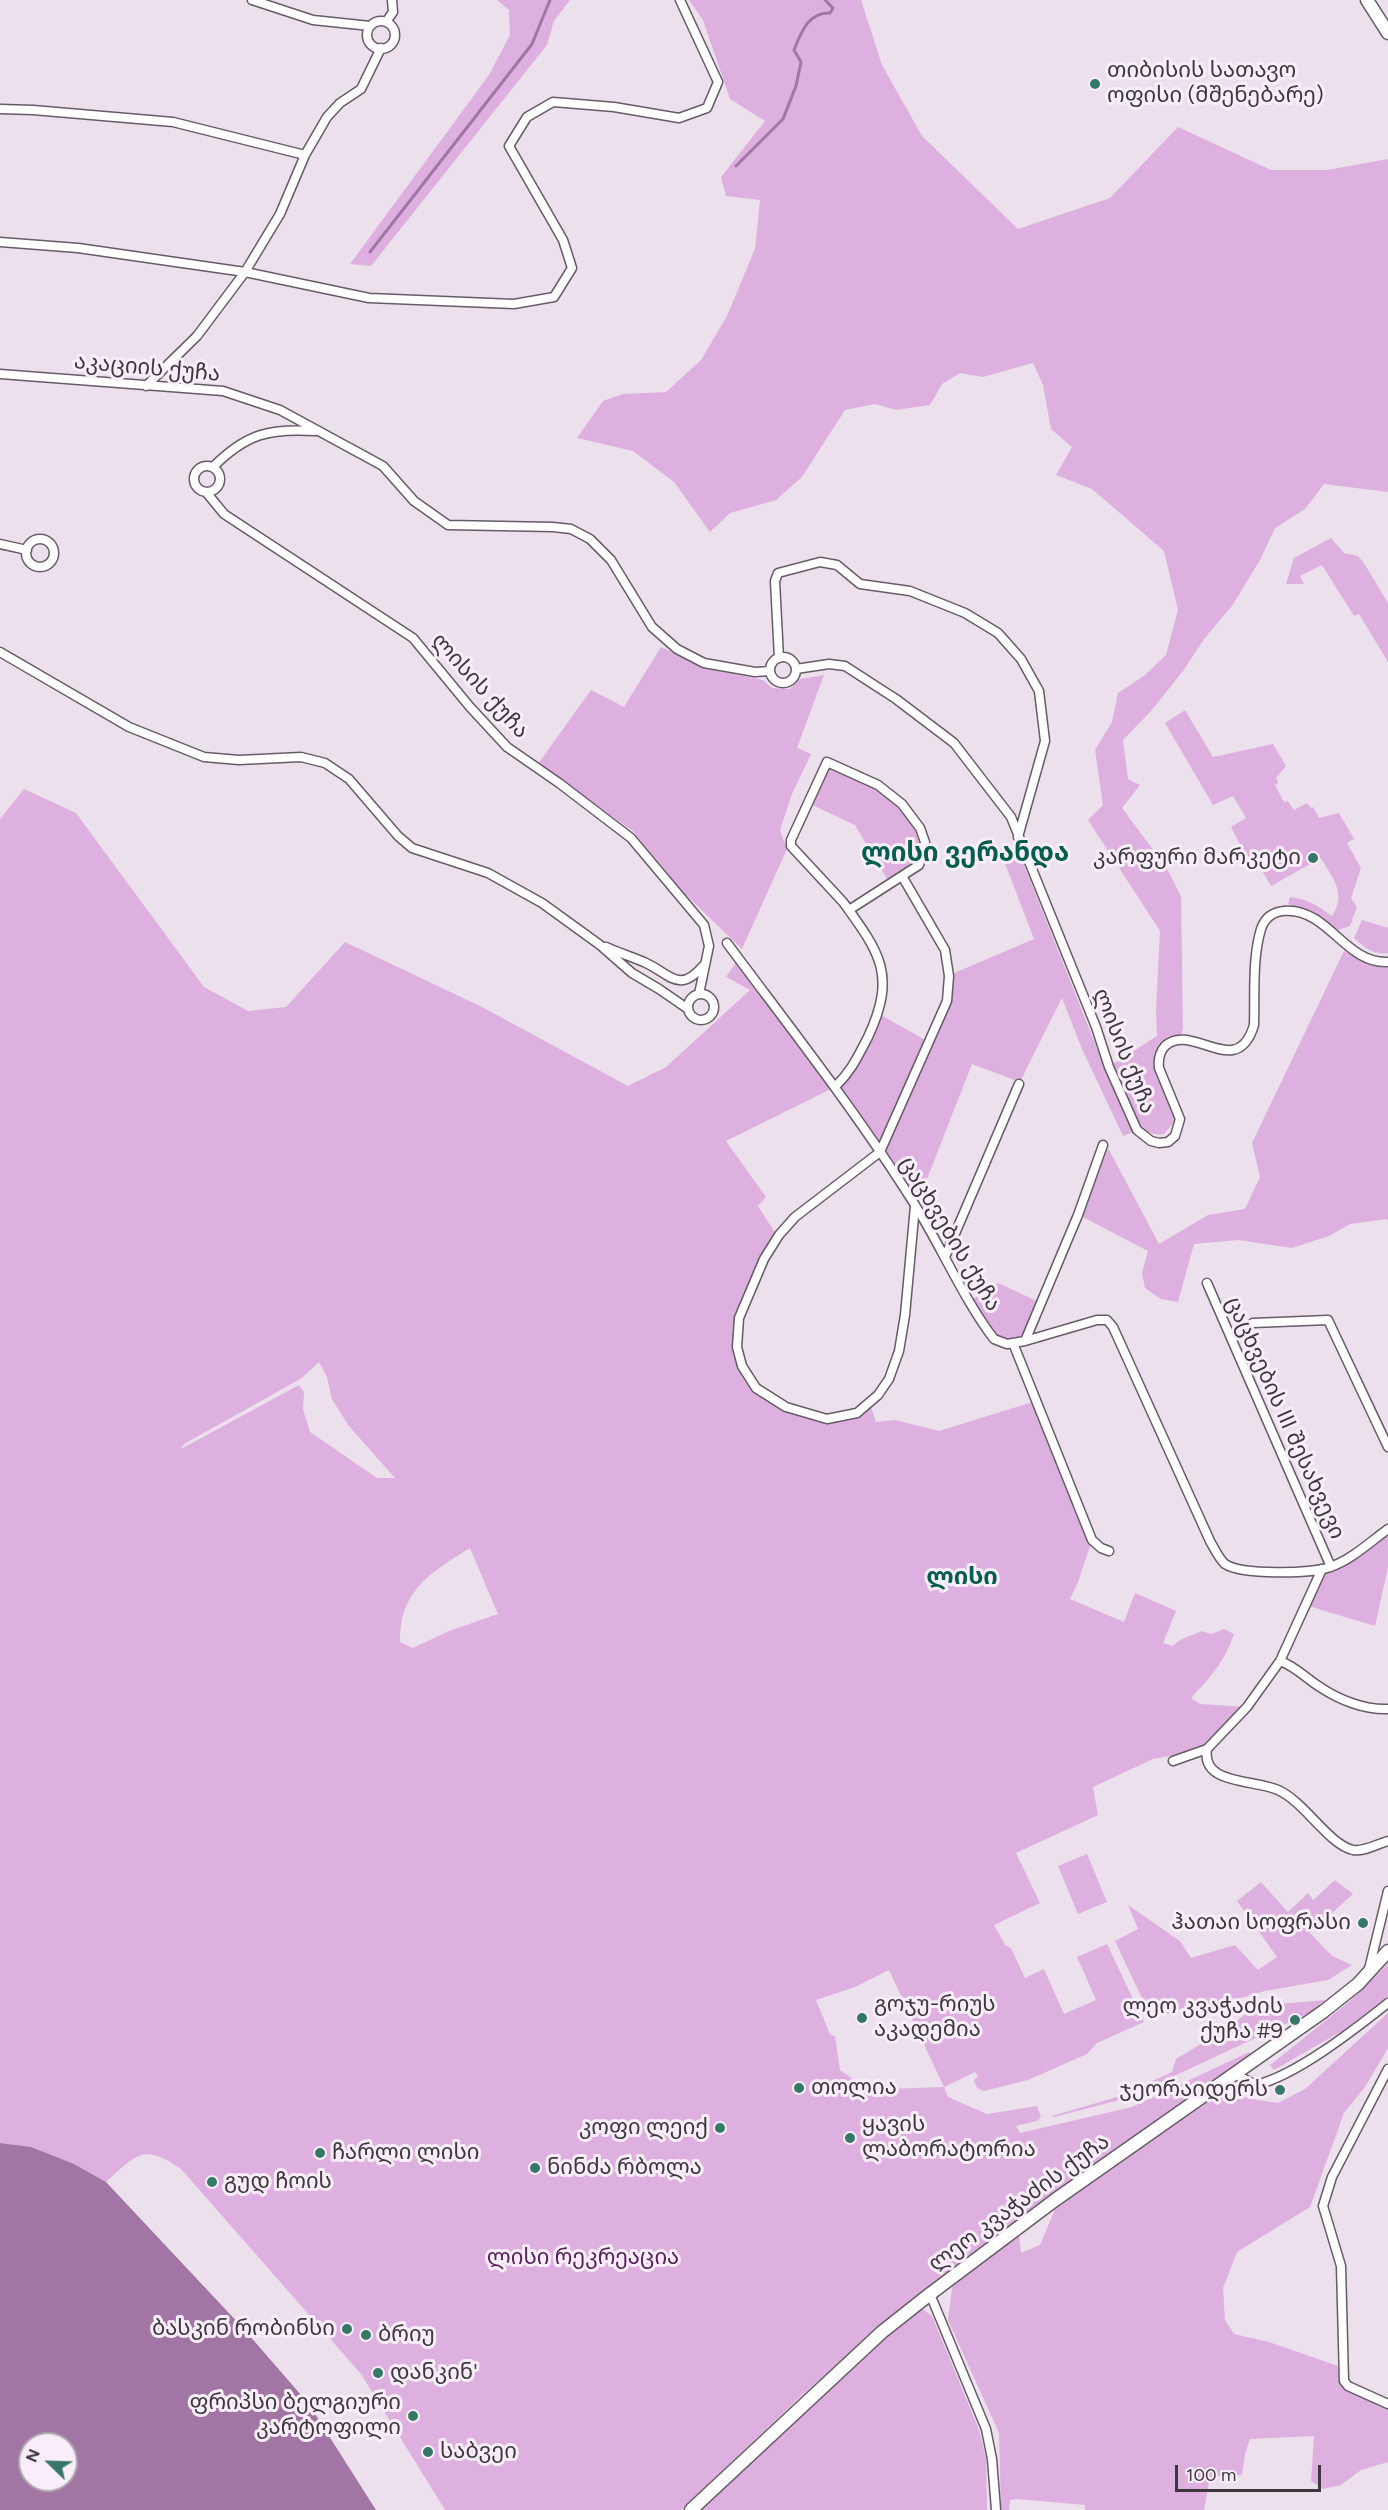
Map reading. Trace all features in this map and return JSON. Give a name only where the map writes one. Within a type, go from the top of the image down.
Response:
[{"type":"main road","points":[[1367,0],[1388,33]]},
{"type":"main road","name":"ლეო კვაჭაძის ქუჩა","points":[[691,2510],[882,2332],[1055,2200],[1324,2011],[1369,1972],[1388,1951]]},
{"type":"street","points":[[252,0],[313,20],[370,26],[378,21],[386,22],[393,28],[394,37],[390,45],[381,48],[373,46],[367,39],[370,26]]},
{"type":"street","points":[[386,22],[393,12],[392,0]]},
{"type":"street","points":[[0,242],[78,248],[245,272],[369,298],[514,304],[554,297],[573,268],[563,240],[509,146],[527,117],[553,102],[614,107],[679,118],[707,108],[718,82],[680,0]]},
{"type":"street","points":[[146,386],[197,336],[245,272],[280,214],[305,154],[327,117],[340,103],[361,90],[381,48]]},
{"type":"street","points":[[0,109],[173,122],[305,154]]},
{"type":"street","name":"აკაციის ქუჩა","points":[[0,374],[223,391],[280,410],[318,431]]},
{"type":"street","points":[[213,467],[218,472],[220,482],[216,489],[206,492],[196,486],[194,478],[200,468],[213,467],[230,450],[254,436],[280,429],[318,431],[383,466],[414,501],[448,525],[553,527],[571,529],[590,539],[612,560],[652,627],[677,649],[704,663],[755,672],[770,671]]},
{"type":"street","name":"ლისის ქუჩა","points":[[206,492],[224,513],[413,638],[470,707],[507,747],[631,838],[704,925],[709,946],[699,994]]},
{"type":"street","points":[[0,544],[27,550]]},
{"type":"street","points":[[779,658],[775,581],[778,573],[820,562],[837,565],[860,584],[910,591],[965,613],[998,633],[1021,659],[1039,691],[1045,741],[1018,838]]},
{"type":"street","points":[[0,652],[129,727],[204,756],[239,760],[300,757],[325,763],[349,779],[398,836],[412,848],[488,873],[542,903],[600,945],[632,974],[665,993],[688,1010],[692,1017],[700,1020],[711,1014],[713,1002],[707,996],[699,994],[689,1001],[688,1010]]},
{"type":"street","points":[[784,657],[792,661],[796,669],[792,680],[782,683],[772,678],[770,671],[772,663],[779,658],[784,657]]},
{"type":"street","name":"ლისის ქუჩა","points":[[796,669],[829,664],[845,666],[934,726],[954,743],[1011,817],[1096,1027],[1109,1067],[1137,1130],[1143,1137],[1159,1143],[1168,1142],[1175,1136],[1180,1119],[1159,1068],[1158,1060],[1161,1053],[1174,1040],[1182,1039],[1219,1050],[1239,1048],[1246,1041],[1254,1025],[1259,935],[1267,919],[1282,910],[1301,913],[1315,919],[1347,946],[1367,958],[1388,962]]},
{"type":"street","points":[[835,1087],[851,1071],[879,1014],[885,980],[879,959],[849,910],[791,846],[791,840],[827,762],[878,785],[902,804],[920,828],[925,842],[924,854],[919,865],[849,910]]},
{"type":"street","points":[[902,876],[945,950],[949,976],[947,1000],[880,1152],[795,1217],[779,1235],[764,1259],[739,1318],[737,1347],[742,1366],[756,1388],[786,1407],[827,1419],[857,1413],[878,1395],[889,1379],[899,1351],[905,1316],[915,1206]]},
{"type":"street","name":"ცაცხვების ქუჩა","points":[[727,943],[835,1087],[880,1152],[915,1206],[987,1330],[1000,1342],[1013,1343]]},
{"type":"street","points":[[600,945],[647,964],[673,980],[689,979],[705,964]]},
{"type":"street","points":[[945,1257],[1019,1084]]},
{"type":"street","points":[[1025,1341],[1078,1215],[1103,1145]]},
{"type":"street","name":"ცაცხვების III შესახვევი","points":[[1207,1283],[1326,1568]]},
{"type":"street","points":[[1109,1551],[1101,1548],[1092,1540],[1013,1343],[1097,1320],[1107,1320],[1113,1327],[1210,1541],[1225,1563],[1233,1567],[1277,1572],[1309,1572],[1346,1560],[1388,1529]]},
{"type":"street","points":[[1252,1323],[1328,1320],[1388,1447]]},
{"type":"street","points":[[1173,1761],[1208,1749],[1247,1707],[1280,1661],[1326,1568]]},
{"type":"street","points":[[1280,1661],[1289,1664],[1322,1689],[1367,1709],[1388,1709]]},
{"type":"street","points":[[1208,1749],[1206,1759],[1211,1771],[1224,1778],[1255,1783],[1278,1791],[1297,1802],[1343,1846],[1360,1851],[1388,1841]]},
{"type":"street","points":[[1369,1972],[1388,1891]]},
{"type":"street","points":[[1235,2074],[1256,2085],[1280,2077],[1350,2033],[1388,2002]]},
{"type":"street","points":[[1388,2069],[1332,2177],[1323,2206],[1341,2266],[1344,2380],[1348,2386],[1388,2404]]},
{"type":"street","points":[[930,2294],[986,2429],[992,2459],[996,2510]]},
{"type":"green space","points":[[497,0],[570,0],[554,21],[547,45],[371,266],[350,264],[489,75],[510,35],[509,10]]},
{"type":"green space","points":[[689,0],[861,0],[882,65],[922,136],[1018,229],[1110,198],[1178,127],[1271,170],[1327,170],[1388,159],[1388,492],[1324,484],[1305,509],[1275,528],[1260,560],[1232,606],[1204,639],[1183,671],[1151,711],[1123,740],[1128,779],[1140,785],[1122,808],[1166,867],[1181,896],[1183,1029],[1181,1035],[1172,1037],[1158,1050],[1153,1060],[1154,1069],[1175,1115],[1174,1122],[1164,1134],[1150,1133],[1138,1124],[1113,1064],[1157,1036],[1160,931],[1088,820],[1103,805],[1095,750],[1112,722],[1118,693],[1145,675],[1166,655],[1178,610],[1164,551],[1092,489],[1056,475],[1072,447],[1051,429],[1043,385],[1033,363],[983,377],[960,373],[942,384],[930,405],[896,410],[875,404],[845,410],[802,477],[776,500],[730,513],[710,532],[674,482],[633,451],[577,438],[603,401],[623,394],[666,392],[701,360],[727,316],[755,249],[760,200],[726,196],[721,177],[765,121],[730,99],[703,20]]},
{"type":"green space","points":[[1331,538],[1344,553],[1358,556],[1388,603],[1388,662],[1359,614],[1354,616],[1322,565],[1300,576],[1304,584],[1286,584],[1294,558]]},
{"type":"green space","points":[[661,647],[709,669],[763,680],[772,688],[790,689],[800,679],[824,675],[797,748],[811,754],[792,794],[780,830],[787,849],[742,949],[684,893],[633,831],[538,764],[591,690],[624,707]]},
{"type":"green space","points":[[1185,710],[1213,757],[1273,744],[1286,766],[1276,778],[1278,783],[1275,785],[1284,802],[1288,801],[1294,810],[1307,803],[1311,808],[1313,807],[1319,818],[1339,813],[1354,839],[1347,843],[1361,868],[1351,898],[1357,907],[1350,926],[1338,930],[1314,913],[1288,904],[1290,897],[1302,899],[1332,916],[1338,901],[1337,887],[1321,858],[1271,886],[1257,862],[1250,864],[1231,827],[1246,818],[1233,796],[1213,805],[1165,723]]},
{"type":"green space","points":[[827,762],[878,785],[902,804],[925,842],[919,865],[890,884],[855,825],[808,803]]},
{"type":"green space","name":"ლისი რეკრეაცია","points":[[24,789],[76,813],[204,987],[248,1011],[286,1007],[345,942],[482,1007],[628,1086],[666,1067],[750,990],[726,977],[736,962],[752,976],[835,1087],[726,1141],[766,1197],[758,1206],[776,1234],[739,1318],[737,1346],[756,1388],[774,1401],[827,1419],[870,1404],[876,1422],[895,1420],[939,1431],[1036,1401],[1092,1540],[1070,1599],[1124,1622],[1135,1593],[1176,1611],[1163,1643],[1172,1646],[1202,1631],[1211,1634],[1224,1629],[1234,1634],[1216,1669],[1191,1698],[1200,1704],[1247,1707],[1207,1749],[1153,1759],[1093,1787],[1098,1815],[1016,1853],[1040,1903],[994,1925],[1005,1945],[1011,1948],[1025,1978],[1044,1969],[1064,2014],[1096,2000],[1077,1957],[1107,1944],[1144,2022],[1097,2043],[1087,2054],[1028,2080],[984,2091],[974,2080],[978,2076],[975,2072],[944,2087],[948,2097],[987,2114],[1037,2106],[1041,2117],[1037,2121],[1016,2126],[1020,2133],[1132,2107],[1249,2052],[1252,2055],[880,2327],[801,2396],[681,2510],[445,2510],[361,2374],[181,2169],[158,2156],[141,2155],[125,2164],[106,2182],[55,2157],[29,2148],[0,2143],[0,819]],"holes":[[[319,1362],[327,1377],[332,1399],[348,1425],[395,1478],[377,1478],[310,1432],[303,1409],[304,1392],[299,1385],[181,1449],[184,1444],[302,1378]],[[470,1548],[498,1614],[449,1631],[413,1648],[400,1642],[405,1609],[411,1596],[420,1585],[442,1566]],[[889,1970],[944,2087],[888,2089],[861,2085],[840,2070],[835,2036],[830,2034],[816,2000],[855,1987]]]},
{"type":"green space","points":[[1020,855],[1104,1066],[1133,1132],[1123,1136],[1082,1049],[1062,998],[1020,1082],[972,1064],[918,1202],[884,1150],[951,1001],[952,974],[1034,939],[1005,863]]},
{"type":"green space","points":[[1362,920],[1388,928],[1388,953],[1370,950],[1354,938]]},
{"type":"green space","points":[[1344,951],[1379,967],[1388,968],[1388,1221],[1386,1219],[1350,1224],[1329,1236],[1292,1248],[1238,1240],[1194,1244],[1178,1302],[1161,1299],[1145,1288],[1142,1273],[1148,1251],[1081,1216],[1108,1148],[1159,1244],[1208,1215],[1245,1209],[1260,1177],[1252,1143]]},
{"type":"green space","points":[[879,1014],[929,1042],[880,1152],[835,1087],[851,1071]]},
{"type":"green space","points":[[998,1283],[1041,1303],[1025,1341],[1000,1342],[970,1301]]},
{"type":"green space","points":[[1388,1530],[1388,1567],[1375,1626],[1305,1605],[1322,1569],[1347,1564]]},
{"type":"green space","points":[[1087,1854],[1107,1902],[1078,1914],[1058,1866]]},
{"type":"green space","points":[[1335,1880],[1353,1894],[1310,1933],[1332,1956],[1352,1965],[1328,1980],[1265,1991],[1201,2009],[1199,2002],[1150,2020],[1150,2015],[1115,1941],[1138,1929],[1128,1905],[1180,1941],[1191,1958],[1235,1945],[1258,1970],[1277,1957],[1237,1901],[1261,1882],[1288,1912],[1308,1893],[1313,1900]]},
{"type":"green space","points":[[1388,1964],[1388,1996],[1342,2031],[1274,2070],[1270,2065],[1349,2002]]},
{"type":"green space","points":[[1325,2000],[1311,2012],[1127,2098],[1052,2116],[1117,2097],[1172,2072],[1176,2059],[1234,2024],[1248,2011],[1267,2005]]},
{"type":"green space","points":[[1388,2013],[1388,2048],[1365,2087],[1344,2113],[1310,2207],[1237,2252],[1223,2288],[1225,2320],[1234,2334],[1269,2342],[1344,2368],[1344,2380],[1388,2404],[1388,2462],[1361,2470],[1341,2485],[1323,2489],[1311,2481],[1314,2436],[1250,2439],[1242,2475],[1210,2477],[1204,2510],[1085,2510],[1085,2505],[1017,2499],[1010,2500],[1009,2510],[1001,2510],[999,2433],[948,2320],[953,2281],[1019,2234],[1021,2253],[1040,2245],[1055,2209],[1209,2101],[1231,2093],[1278,2103],[1305,2089]]},
{"type":"green space","points":[[921,2308],[932,2316],[979,2430],[986,2459],[987,2510],[700,2510],[886,2336]]},
{"type":"shaded area","points":[[0,2143],[31,2147],[74,2164],[106,2182],[242,2327],[308,2403],[376,2510],[0,2510]]},
{"type":"waterway","points":[[370,252],[532,44],[550,0]]},
{"type":"waterway","points":[[736,166],[783,119],[796,86],[801,62],[794,50],[806,25],[816,16],[830,13],[833,8],[825,0]]},
{"type":"place","name":"თიბისის სათავო ოფისი (მშენებარე)","points":[[1095,84]]},
{"type":"place","name":"კარფური მარკეტი","points":[[1313,858]]},
{"type":"place","name":"ჰათაი სოფრასი","points":[[1363,1923]]},
{"type":"place","name":"გოჯუ-რიუს აკადემია","points":[[862,2018]]},
{"type":"place","name":"ლეო კვაჭაძის ქუჩა #9","points":[[1295,2020]]},
{"type":"place","name":"თოლია","points":[[799,2088]]},
{"type":"place","name":"ჯეორაიდერს","points":[[1280,2090]]},
{"type":"place","name":"კოფი ლეიქ","points":[[720,2128]]},
{"type":"place","name":"ყავის ლაბორატორია","points":[[850,2138]]},
{"type":"place","name":"ჩარლი ლისი","points":[[320,2153]]},
{"type":"place","name":"ნინძა რბოლა","points":[[535,2168]]},
{"type":"place","name":"გუდ ჩოის","points":[[212,2182]]},
{"type":"place","name":"ბასკინ რობინსი","points":[[347,2329]]},
{"type":"place","name":"ბრიუ","points":[[366,2335]]},
{"type":"place","name":"დანკინ'","points":[[378,2373]]},
{"type":"place","name":"ფრიპსი ბელგიური კარტოფილი","points":[[413,2416]]},
{"type":"place","name":"საბვეი","points":[[428,2452]]},
{"type":"district","name":"ლისი ვერანდა","points":[[965,853]]},
{"type":"district","name":"ლისი","points":[[962,1577]]}]
